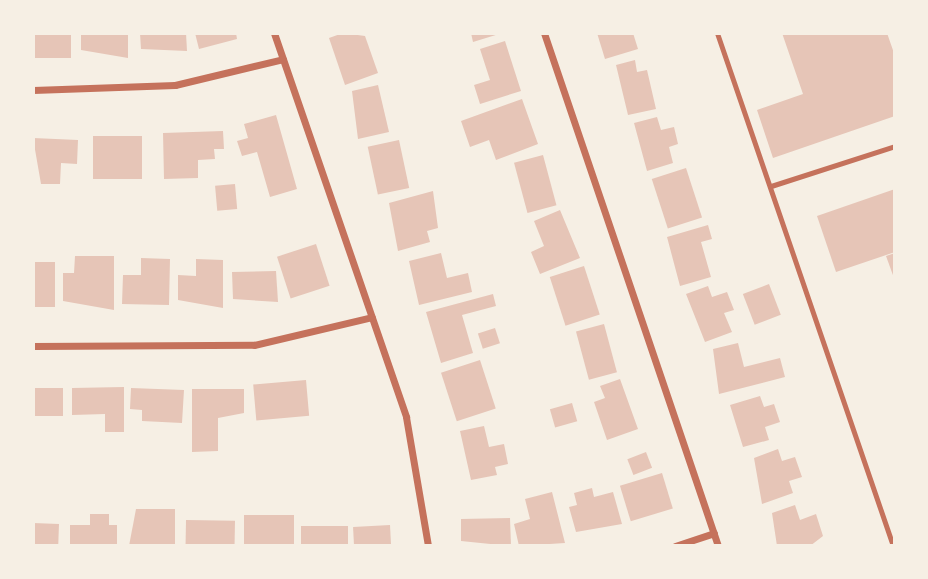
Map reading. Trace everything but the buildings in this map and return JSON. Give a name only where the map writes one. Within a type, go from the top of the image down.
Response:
[{"type":"street","points":[[274,33],[406,417],[428,546]]},
{"type":"street","points":[[544,33],[718,546]]},
{"type":"street","points":[[33,90],[175,85],[283,60]]},
{"type":"street","points":[[33,346],[254,345],[372,317]]},
{"type":"street","points":[[675,546],[714,533]]},
{"type":"lane","points":[[717,33],[894,546]]},
{"type":"lane","points":[[771,186],[895,146]]}]
